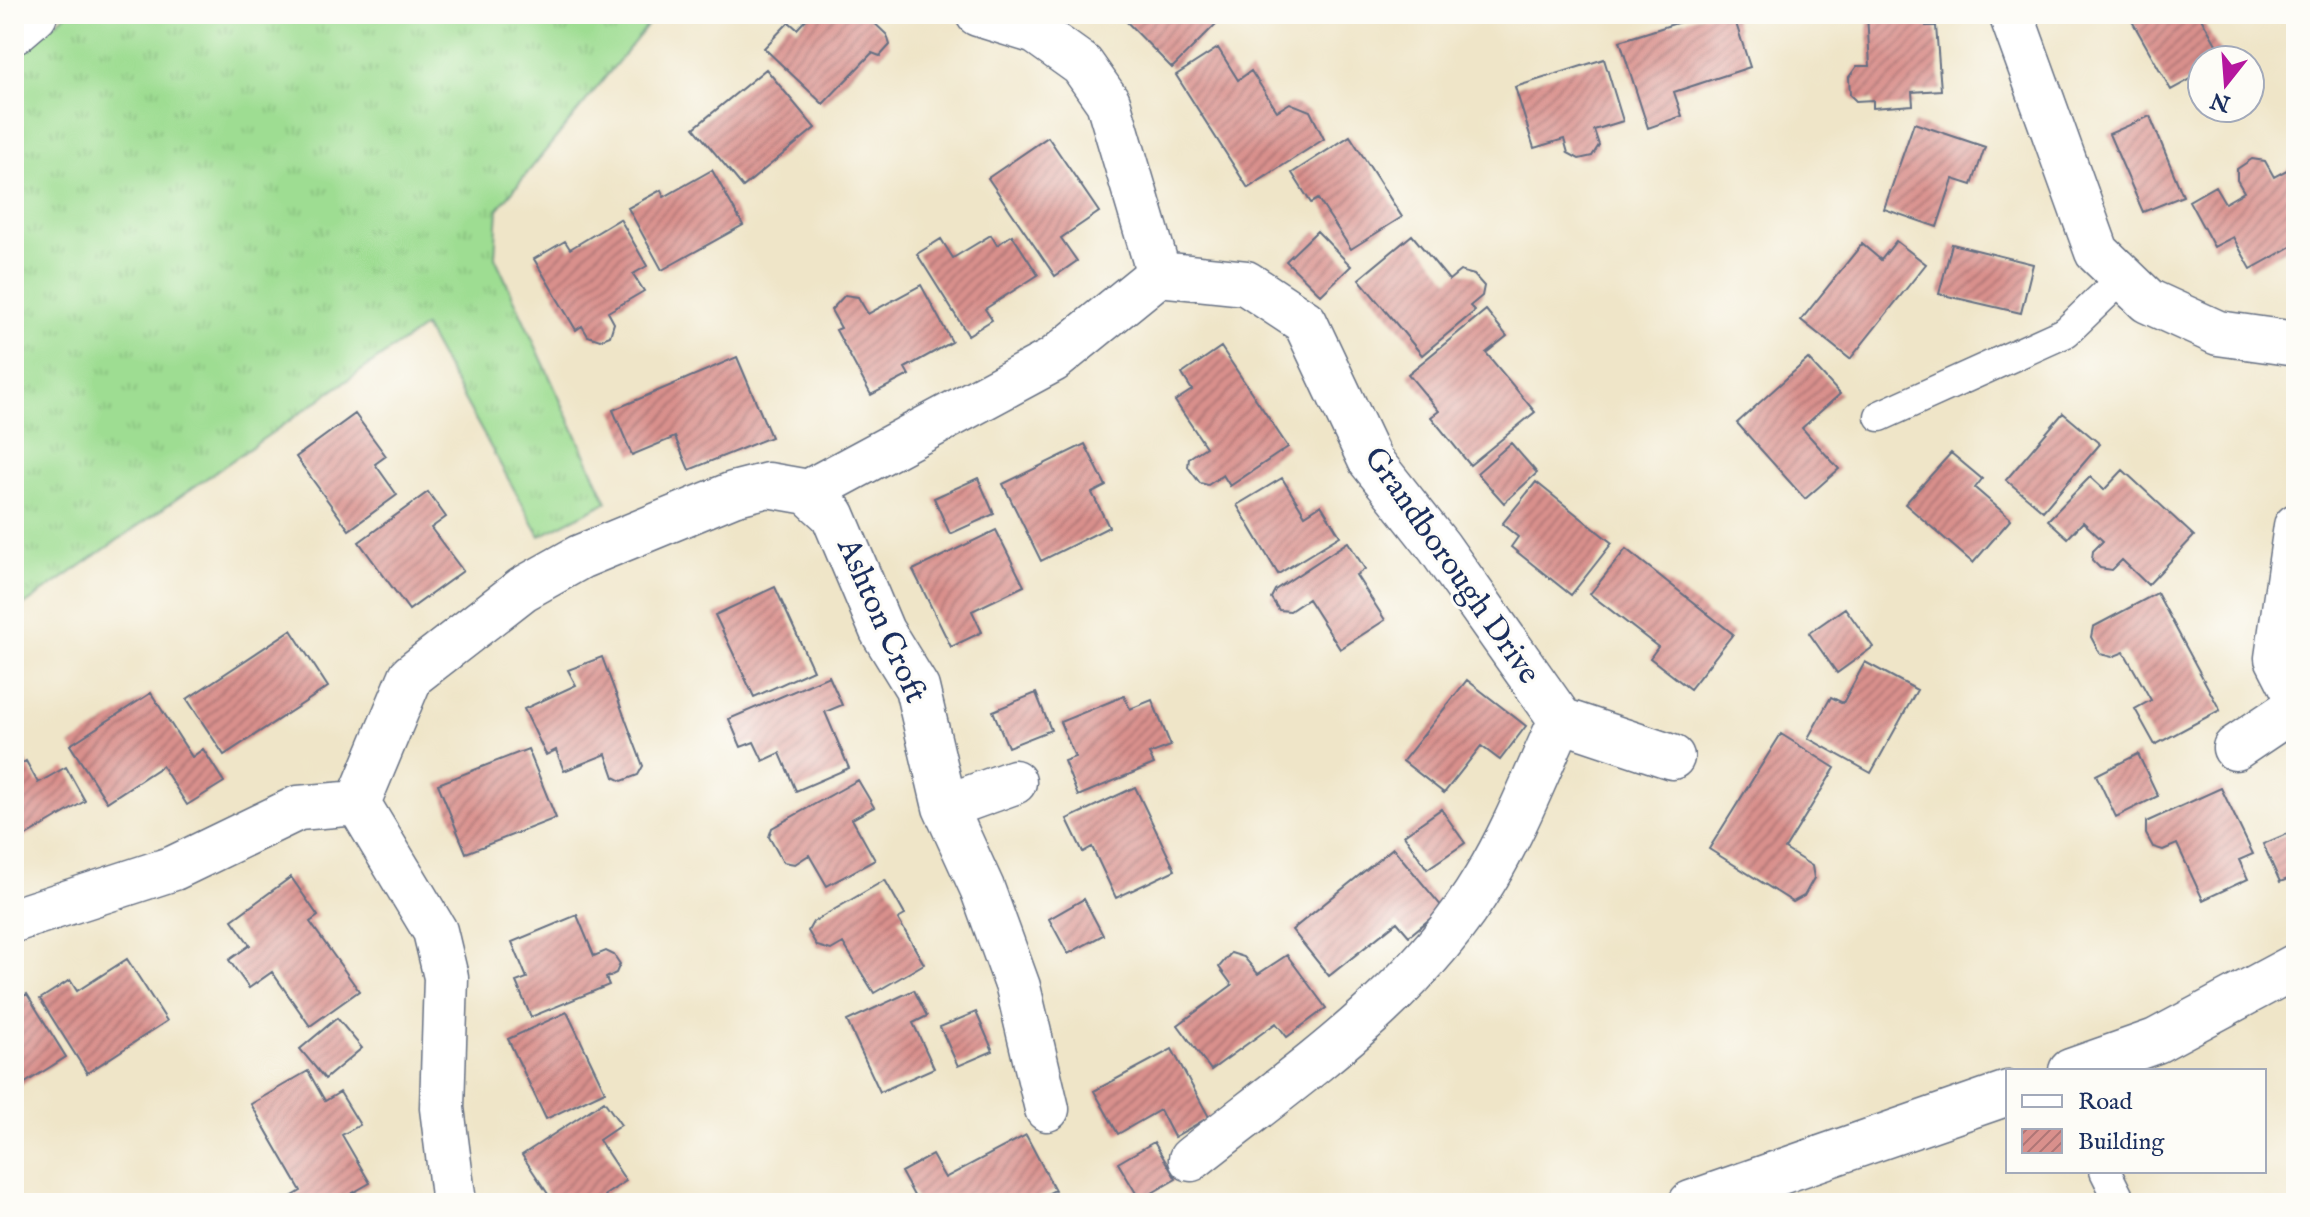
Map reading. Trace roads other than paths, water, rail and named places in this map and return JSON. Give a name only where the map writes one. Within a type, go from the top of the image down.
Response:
[{"type":"street","points":[[14,32],[35,14]]},
{"type":"street","points":[[358,803],[411,676],[523,589],[580,557],[733,494],[768,485],[808,492],[1053,360],[1159,274],[1108,102],[1082,65],[1036,32],[978,14]]},
{"type":"street","points":[[2011,14],[2097,252],[2148,301],[2218,333],[2296,344]]},
{"type":"street","name":"Grandborough Drive","points":[[1159,274],[1246,283],[1305,322],[1370,460],[1439,547],[1561,720]]},
{"type":"street","name":"Ashton Croft","points":[[808,492],[833,515],[882,631],[917,688],[945,807],[982,888],[1018,987],[1047,1109]]},
{"type":"street","points":[[2296,526],[2277,658],[2296,695]]},
{"type":"street","points":[[2235,748],[2296,707]]},
{"type":"street","points":[[1191,1159],[1375,1013],[1452,926],[1486,879],[1561,720],[1672,757]]},
{"type":"street","points":[[945,807],[1014,782]]},
{"type":"street","points":[[14,920],[174,868],[298,808],[358,803]]},
{"type":"street","points":[[358,803],[435,931],[446,977],[442,1108],[454,1203]]},
{"type":"street","points":[[2077,1069],[2156,1041],[2296,966]]},
{"type":"street","points":[[1691,1203],[2006,1094]]},
{"type":"lane","points":[[1880,416],[2066,332],[2123,277]]},
{"type":"lane","points":[[2106,1173],[2121,1203]]}]
